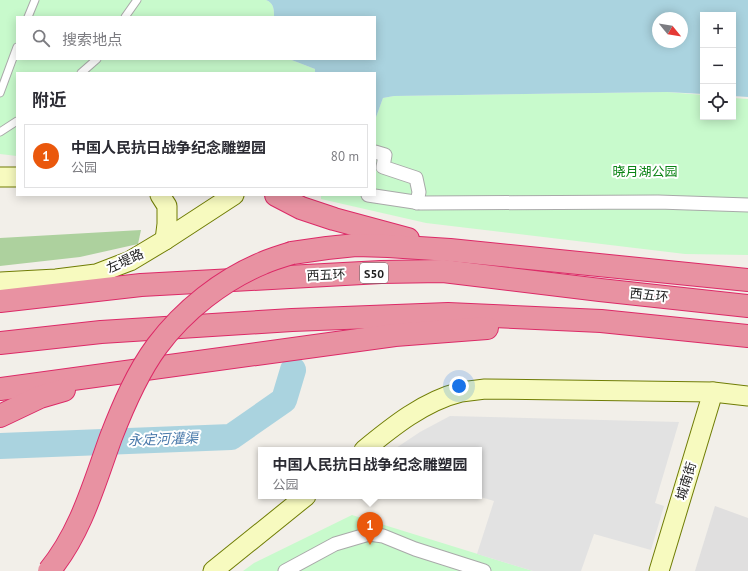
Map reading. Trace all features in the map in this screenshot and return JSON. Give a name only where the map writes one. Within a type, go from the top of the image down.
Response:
[{"type":"highway","points":[[278,196],[301,208],[334,219],[450,250]]},
{"type":"highway","points":[[49,571],[66,547],[81,519],[94,489],[126,401],[140,373],[157,346],[177,322],[200,301],[232,278],[263,263],[292,253],[327,248],[388,246],[450,250],[748,280]]},
{"type":"highway","name":"西五环","points":[[0,301],[141,285],[381,272],[443,271],[748,306]]},
{"type":"highway","points":[[0,343],[101,332],[292,320],[448,314],[601,321],[748,336]]},
{"type":"highway","points":[[0,388],[394,335],[450,330],[601,321]]},
{"type":"highway","points":[[0,416],[40,397],[112,374]]},
{"type":"street","points":[[376,152],[385,155],[383,167],[416,178],[419,192],[417,203]]},
{"type":"street","points":[[0,177],[16,177]]},
{"type":"street","points":[[161,196],[167,206],[165,240]]},
{"type":"street","name":"左堤路","points":[[0,282],[56,279],[96,274],[130,261],[232,196]]},
{"type":"street","points":[[374,196],[417,203],[658,202],[748,205]]},
{"type":"street","points":[[368,447],[413,414],[438,400],[460,392],[485,389],[713,392],[748,396]]},
{"type":"street","name":"城南街","points":[[659,571],[713,392]]},
{"type":"street","points":[[213,571],[302,499]]},
{"type":"street","points":[[285,571],[335,544],[369,534],[383,536],[415,549],[484,571]]},
{"type":"lane","points":[[28,16],[35,0]]},
{"type":"lane","points":[[127,16],[137,0]]},
{"type":"lane","points":[[0,93],[16,50]]},
{"type":"lane","points":[[82,72],[96,60]]},
{"type":"lane","points":[[0,132],[16,122]]},
{"type":"shaded area","points":[[450,416],[679,422],[655,503],[664,506],[651,550],[594,534],[581,571],[533,571],[477,554],[494,501],[482,497],[482,447],[398,447],[420,432]]},
{"type":"shaded area","points":[[715,506],[748,518],[748,571],[695,571]]},
{"type":"green space","points":[[0,0],[266,0],[271,3],[274,9],[274,16],[16,16],[16,60],[292,60],[315,69],[315,72],[16,72],[16,156],[0,154]]},
{"type":"green space","name":"晓月湖公园","points":[[667,92],[700,95],[700,120],[736,120],[736,98],[748,99],[748,255],[685,254],[426,223],[321,199],[321,196],[376,196],[376,117],[383,98],[394,96]]},
{"type":"green space","points":[[141,230],[138,244],[80,257],[0,266],[0,238]]},
{"type":"green space","points":[[352,515],[533,571],[243,571],[254,563]]},
{"type":"water","points":[[266,0],[748,0],[748,97],[736,96],[736,12],[700,12],[700,94],[667,92],[394,96],[383,98],[376,117],[376,72],[315,72],[315,69],[292,60],[376,60],[376,16],[274,16],[273,7],[269,1]]},
{"type":"waterway","name":"永定河灌渠","points":[[0,446],[231,437],[284,400],[293,370]]},
{"type":"place","name":"中国人民抗日战争纪念雕塑园","points":[[370,545]]}]
